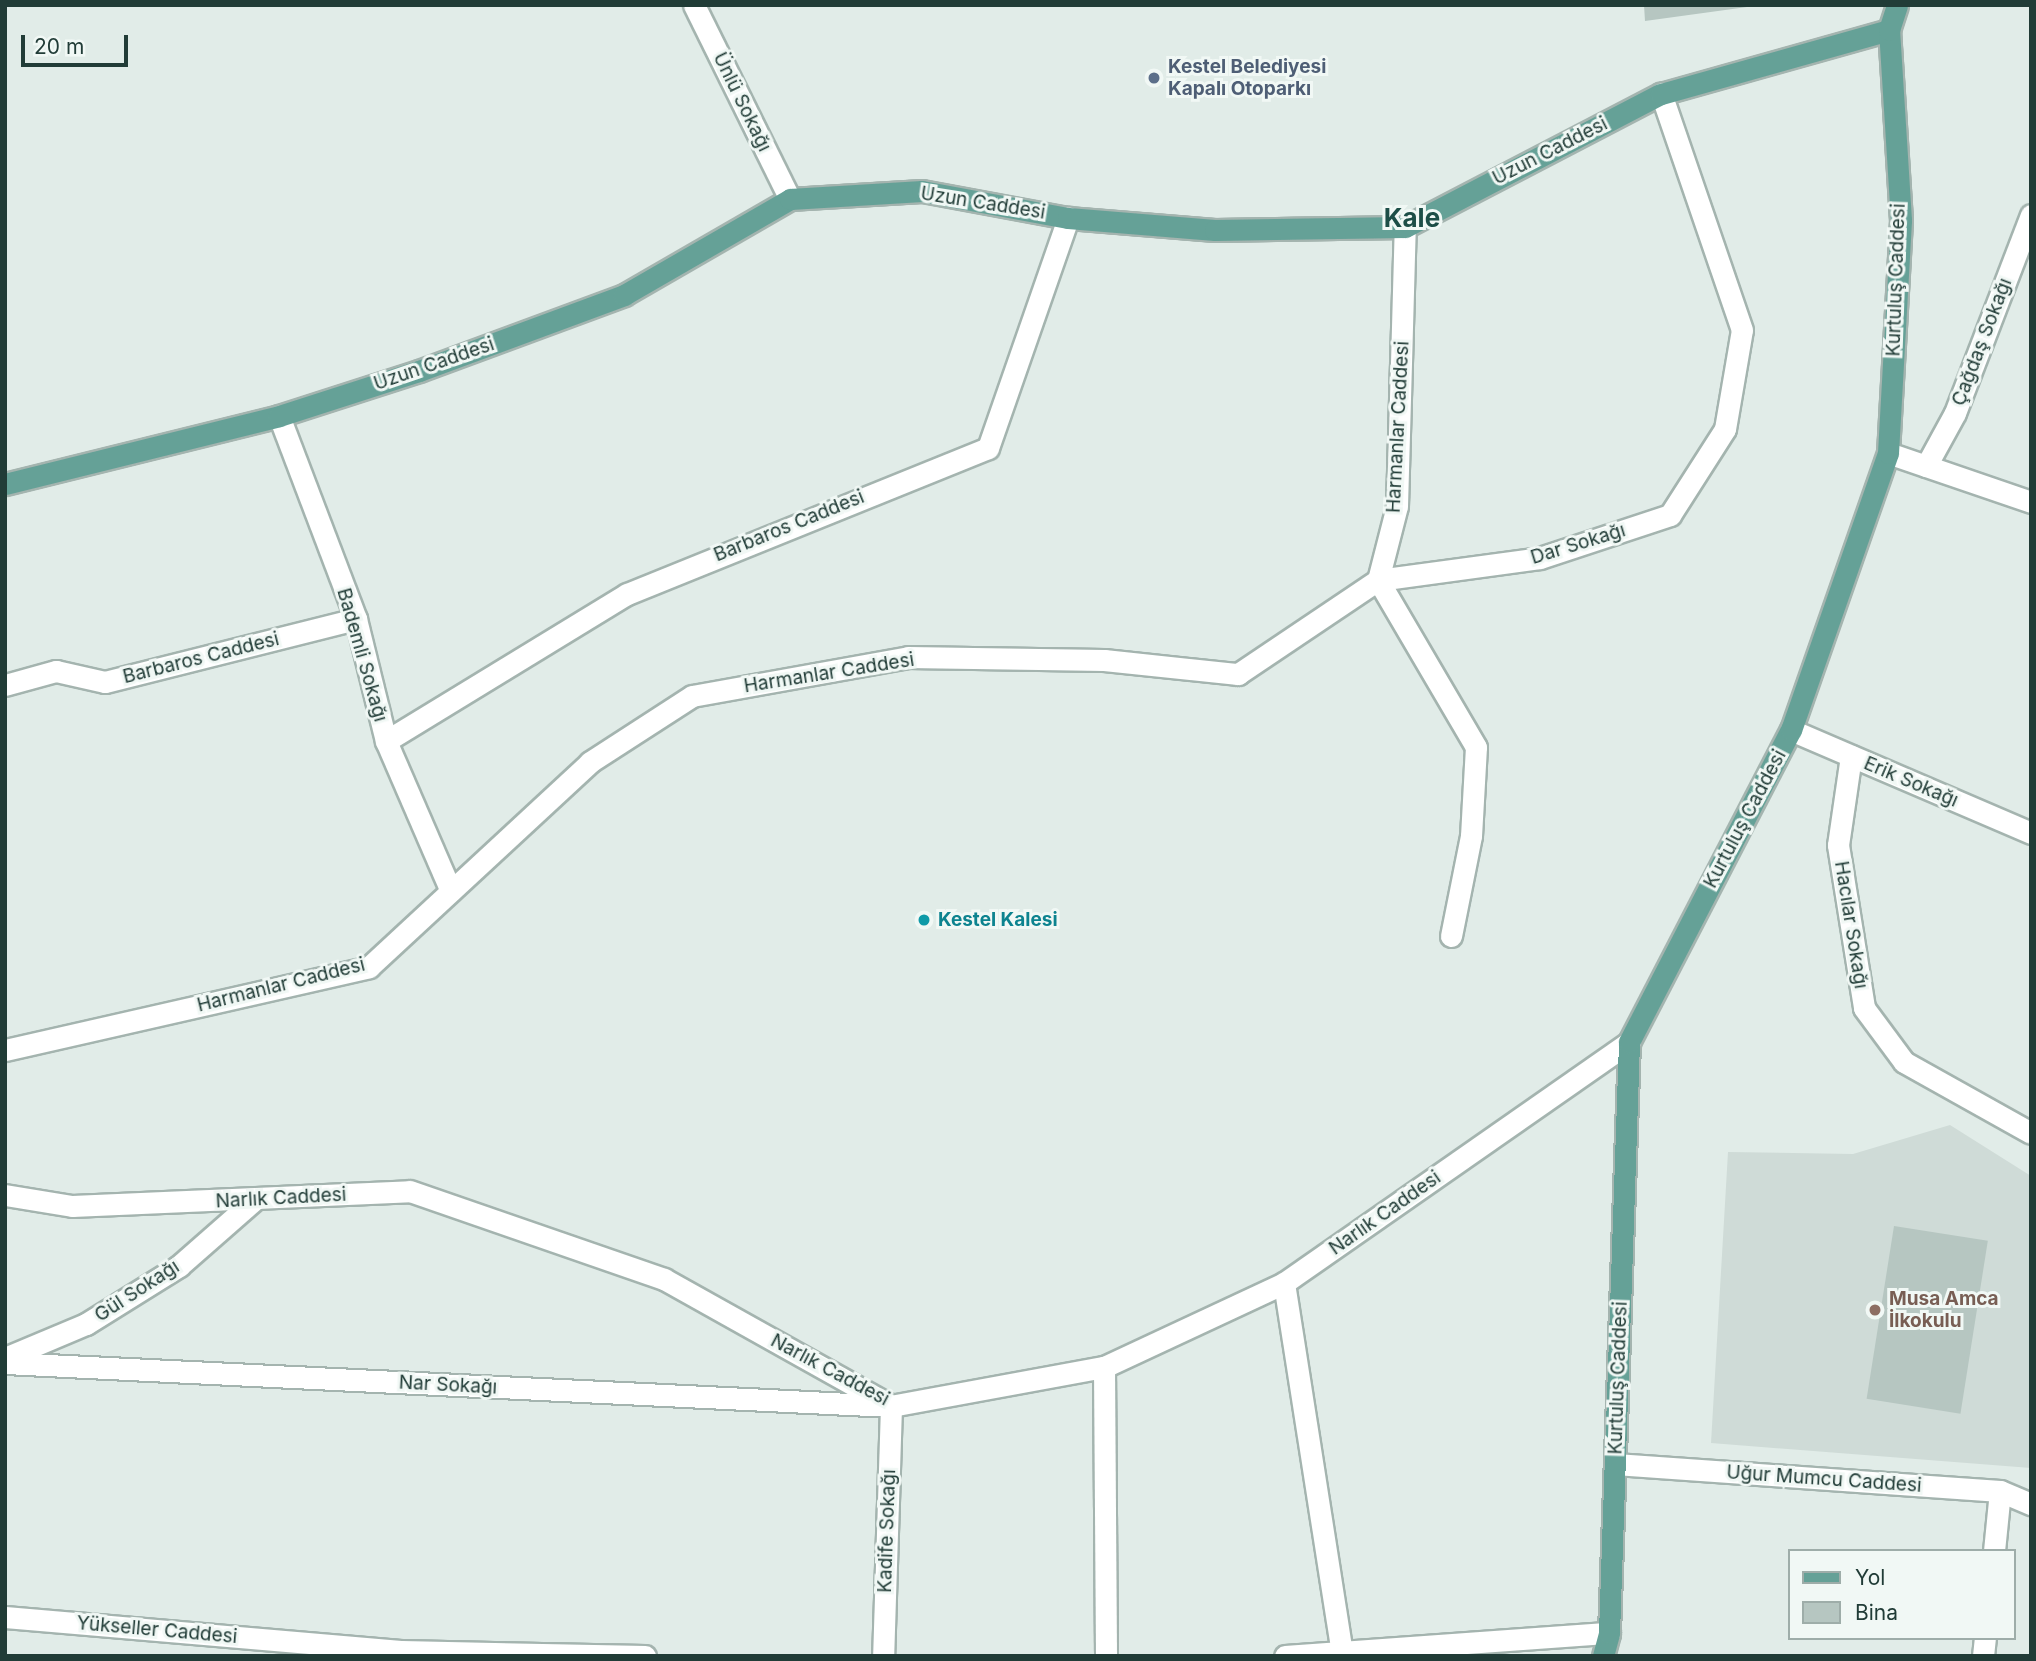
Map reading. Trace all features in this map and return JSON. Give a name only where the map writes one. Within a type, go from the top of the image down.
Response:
[{"type":"main road","name":"Kurtuluş Caddesi","points":[[1603,1656],[1609,1633],[1629,1042],[1791,730],[1888,453],[1901,220],[1889,30],[1896,5]]},
{"type":"main road","name":"Uzun Caddesi","points":[[5,484],[279,416],[624,295],[790,199],[922,191],[1068,218],[1214,230],[1405,227],[1661,94],[1889,30]]},
{"type":"main road","name":"Kurtuluş Caddesi","points":[[1609,1633],[1619,1656]]},
{"type":"street","name":"Ünlü Sokağı","points":[[694,5],[790,199]]},
{"type":"street","name":"Dar Sokağı","points":[[1378,580],[1540,558],[1670,515],[1725,429],[1742,330],[1661,94]]},
{"type":"street","name":"Çağdaş Sokağı","points":[[1926,466],[1955,413],[2031,215]]},
{"type":"street","name":"Barbaros Caddesi","points":[[386,741],[627,594],[988,448],[1068,218]]},
{"type":"street","name":"Harmanlar Caddesi","points":[[5,1050],[369,967],[590,762],[692,696],[908,657],[1104,660],[1238,674],[1378,580],[1397,506],[1405,227]]},
{"type":"street","name":"Bademli Sokağı","points":[[279,416],[356,619],[386,741],[451,891]]},
{"type":"street","points":[[1888,453],[2031,502]]},
{"type":"street","points":[[1378,580],[1476,747],[1471,836],[1451,936]]},
{"type":"street","name":"Barbaros Caddesi","points":[[5,685],[56,671],[105,682],[356,619]]},
{"type":"street","name":"Erik Sokağı","points":[[1791,730],[2031,833]]},
{"type":"street","name":"Hacılar Sokağı","points":[[1851,756],[1838,845],[1864,1008],[1904,1062],[2031,1133]]},
{"type":"street","name":"Narlık Caddesi","points":[[5,1195],[72,1206],[410,1191],[664,1279],[891,1406],[1104,1367],[1284,1283],[1629,1042]]},
{"type":"street","name":"Gül Sokağı","points":[[5,1361],[86,1324],[179,1266],[254,1200]]},
{"type":"street","points":[[1284,1283],[1342,1653]]},
{"type":"street","name":"Nar Sokağı","points":[[5,1361],[891,1406]]},
{"type":"street","points":[[1104,1367],[1105,1656]]},
{"type":"street","name":"Kadife Sokağı","points":[[883,1656],[891,1406]]},
{"type":"street","name":"Uğur Mumcu Caddesi","points":[[1615,1464],[2000,1491],[2031,1504]]},
{"type":"street","points":[[1994,1549],[2000,1491]]},
{"type":"street","name":"Yükseller Caddesi","points":[[5,1617],[401,1651],[645,1656]]},
{"type":"street","points":[[1284,1656],[1609,1633]]},
{"type":"shaded area","name":"Musa Amca İlkokulu","points":[[1950,1125],[2031,1176],[2031,1468],[1711,1443],[1728,1152],[1853,1154]]},
{"type":"building","points":[[1644,5],[1747,5],[1747,7],[1645,21]]},
{"type":"building","points":[[1894,1226],[1988,1241],[1960,1414],[1867,1399]]},
{"type":"place","name":"Kestel Belediyesi Kapalı Otoparkı","points":[[1154,78]]},
{"type":"place","name":"Kestel Kalesi","points":[[924,920]]},
{"type":"place","name":"Musa Amca İlkokulu","points":[[1875,1310]]},
{"type":"district","name":"Kale","points":[[1412,218]]}]
